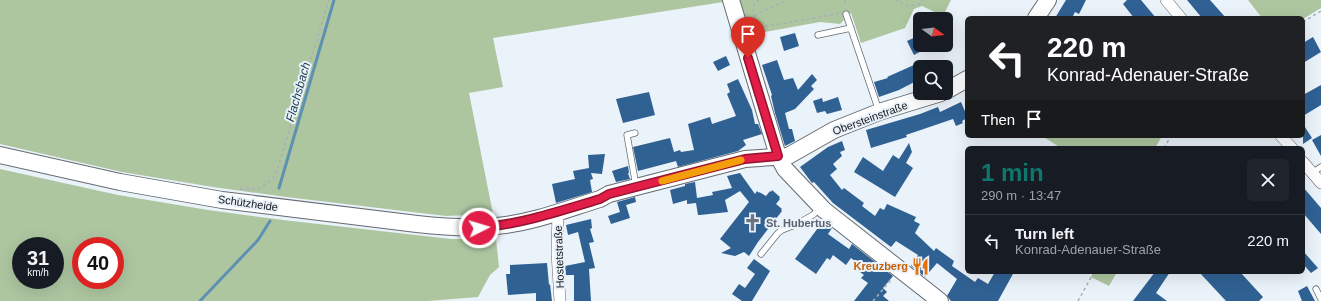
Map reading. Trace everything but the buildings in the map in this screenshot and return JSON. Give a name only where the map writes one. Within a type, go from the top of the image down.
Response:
[{"type":"street","points":[[731,0],[778,156],[785,169],[821,207],[940,301]]},
{"type":"street","points":[[1037,16],[1048,0]]},
{"type":"street","points":[[1166,0],[1179,16]]},
{"type":"street","points":[[953,86],[965,80]]},
{"type":"street","name":"Obersteinstraße","points":[[778,156],[788,156],[834,130],[879,112],[918,100]]},
{"type":"street","points":[[1283,138],[1290,146]]},
{"type":"street","name":"Schützheide","points":[[0,155],[120,182],[222,200],[447,227],[479,228],[499,226]]},
{"type":"street","name":"Hostetstraße","points":[[499,226],[531,220],[600,199],[609,194],[636,186],[745,159],[778,156]]},
{"type":"street","points":[[1305,163],[1317,170],[1321,183]]},
{"type":"street","name":"Hostetstraße","points":[[558,212],[557,252],[560,301]]},
{"type":"lane","points":[[846,13],[879,112]]},
{"type":"lane","points":[[818,35],[851,28]]},
{"type":"lane","points":[[635,133],[627,136],[636,186]]},
{"type":"lane","points":[[761,254],[778,233],[782,230],[795,226],[813,215],[821,207]]},
{"type":"lane","points":[[1316,289],[1321,299]]},
{"type":"path","points":[[237,188],[259,189],[275,177],[329,0]]},
{"type":"path","points":[[759,0],[754,3],[753,9],[755,21],[761,27],[846,13]]},
{"type":"path","points":[[747,18],[786,0]]},
{"type":"path","points":[[895,0],[908,6],[920,4],[922,0]]},
{"type":"path","points":[[1305,21],[1321,11]]},
{"type":"path","points":[[1078,301],[1093,274]]},
{"type":"path","points":[[873,301],[886,286]]},
{"type":"green space","points":[[0,0],[722,0],[723,2],[493,38],[503,87],[469,93],[493,214],[446,216],[213,187],[122,172],[0,144]]},
{"type":"green space","points":[[739,0],[951,0],[945,12],[935,12],[922,6],[914,9],[905,28],[861,43],[851,13],[843,16],[844,20],[840,24],[820,22],[749,35]]},
{"type":"green space","points":[[1248,0],[1321,0],[1321,8],[1305,18],[1305,16],[1260,16]]},
{"type":"green space","points":[[1045,138],[1161,138],[1156,146],[1058,146]]},
{"type":"green space","points":[[0,169],[118,195],[208,210],[451,239],[496,239],[499,267],[490,275],[478,297],[428,301],[0,301]]},
{"type":"green space","points":[[1093,274],[1116,274],[1109,286],[1091,277]]},
{"type":"waterway","name":"Flachsbach","points":[[279,188],[334,0]]},
{"type":"waterway","name":"Flachsbach","points":[[200,301],[258,240],[270,221]]},
{"type":"slow traffic","points":[[662,181],[741,160]]},
{"type":"place","name":"St. Hubertus","points":[[753,223]]},
{"type":"place","name":"Kreuzberg","points":[[921,266]]},
{"type":"route","points":[[479,228],[531,220],[600,199],[609,194],[636,186],[659,182],[745,159],[778,156],[748,58]]}]
